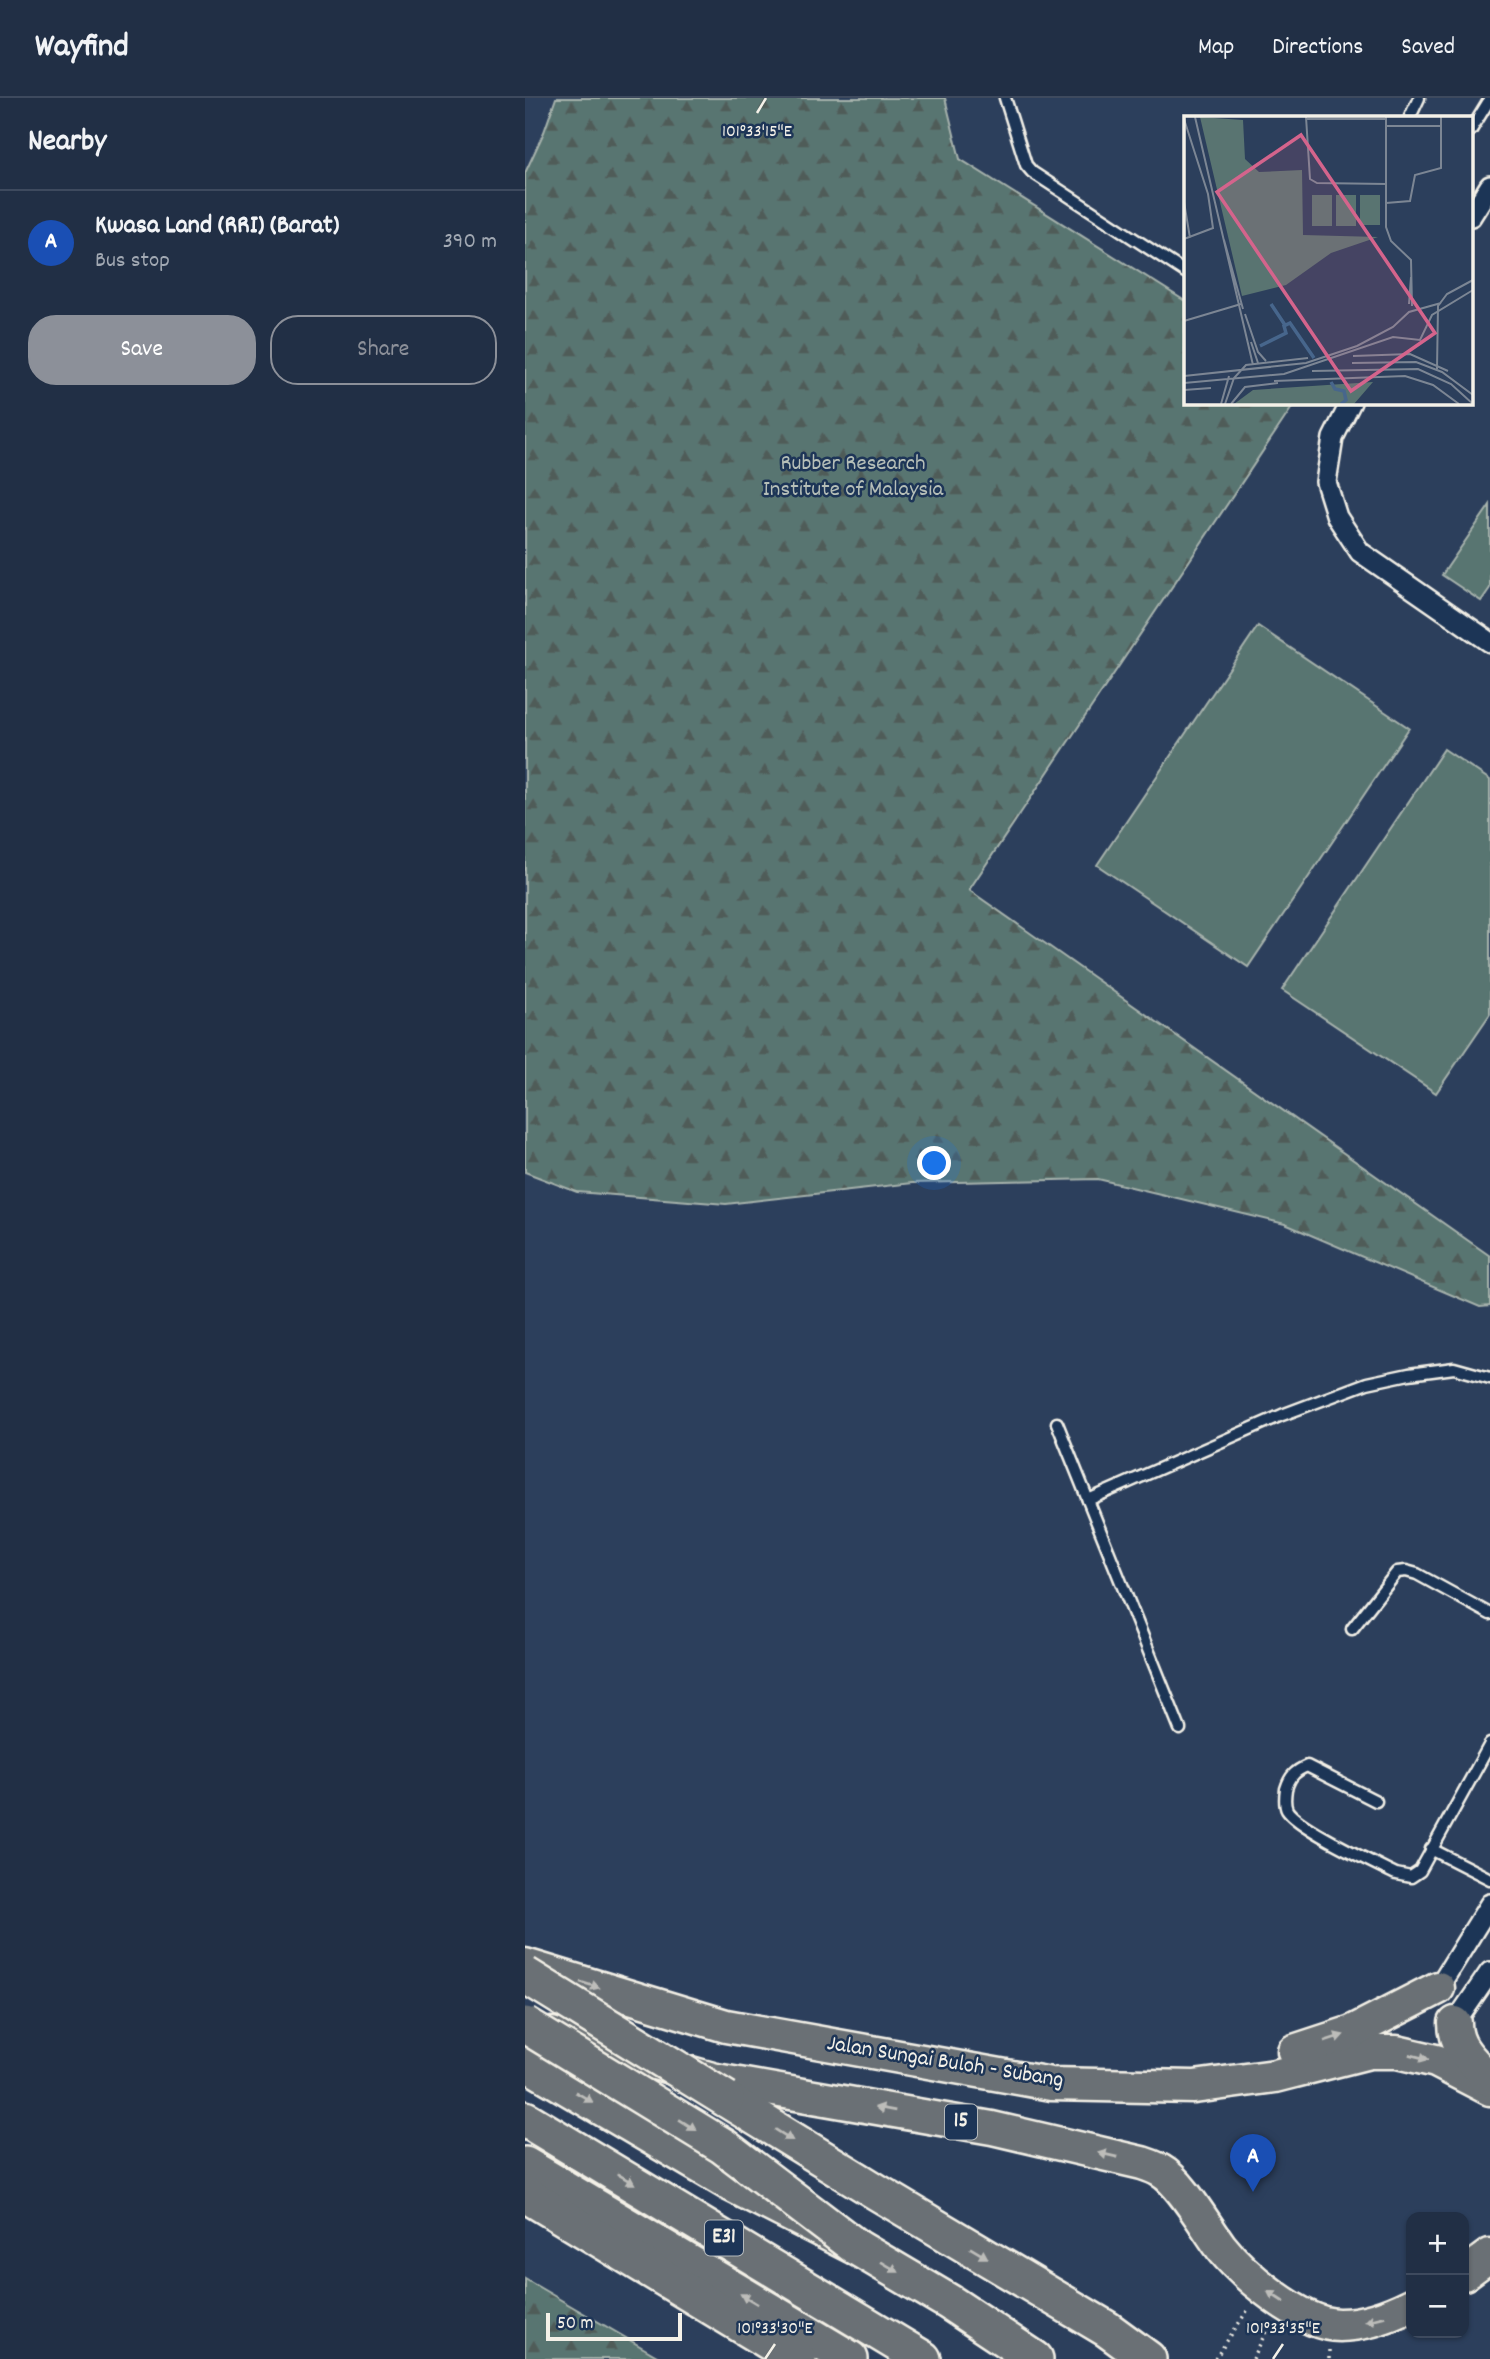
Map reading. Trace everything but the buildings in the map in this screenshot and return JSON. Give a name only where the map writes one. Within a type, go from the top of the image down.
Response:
[{"type":"highway","name":"Jalan Sungai Buloh - Subang","points":[[525,1965],[726,2026],[1051,2084],[1193,2087],[1275,2076],[1369,2052],[1397,2052],[1436,2061],[1490,2089]]},
{"type":"highway","points":[[525,1975],[877,2192],[1107,2329],[1148,2359]]},
{"type":"highway","points":[[1051,2084],[1241,2068],[1352,2032],[1438,1988]]},
{"type":"highway","points":[[1455,2023],[1455,2038],[1490,2080]]},
{"type":"highway","points":[[525,2026],[723,2146],[856,2247]]},
{"type":"highway","name":"15","points":[[525,2026],[716,2080],[992,2128],[1142,2162],[1164,2172],[1223,2249],[1265,2290],[1303,2315],[1337,2325],[1370,2321],[1406,2307]]},
{"type":"highway","points":[[525,2062],[732,2184],[856,2247],[949,2302],[1035,2359]]},
{"type":"highway","name":"E31","points":[[525,2119],[923,2359]]},
{"type":"highway","name":"E31","points":[[525,2165],[850,2359]]},
{"type":"highway","points":[[525,2194],[786,2352]]},
{"type":"highway","points":[[525,2216],[697,2308],[786,2352]]},
{"type":"highway","points":[[1469,2270],[1490,2255]]},
{"type":"street","points":[[1473,213],[1490,186]]},
{"type":"street","points":[[1350,404],[1333,438],[1326,482],[1337,517],[1360,552],[1490,642]]},
{"type":"street","points":[[1438,1988],[1490,1904]]},
{"type":"street","points":[[1455,2023],[1490,1972]]},
{"type":"lane","points":[[1005,98],[1026,164],[1032,172],[1184,271]]},
{"type":"lane","points":[[1410,116],[1419,98]]},
{"type":"lane","points":[[1473,127],[1490,99]]},
{"type":"lane","points":[[1088,1500],[1282,1415],[1367,1383],[1454,1368],[1490,1378]]},
{"type":"lane","points":[[1057,1423],[1180,1729]]},
{"type":"lane","points":[[1352,1629],[1397,1572],[1406,1571],[1417,1574],[1490,1614]]},
{"type":"lane","points":[[1376,1801],[1307,1766],[1297,1770],[1289,1780],[1284,1798],[1287,1810],[1302,1824],[1396,1874],[1411,1877],[1420,1871],[1490,1744]]},
{"type":"lane","points":[[1431,1849],[1490,1879]]},
{"type":"path","points":[[1215,2359],[1251,2306]]},
{"type":"path","points":[[1253,2359],[1269,2325]]},
{"type":"green space","name":"Rubber Research Institute of Malaysia","points":[[556,98],[945,98],[960,159],[1184,300],[1184,404],[1294,404],[969,890],[1490,1256],[1490,1306],[1480,1307],[1285,1224],[1098,1179],[912,1183],[726,1204],[577,1192],[525,1172],[525,173]]},
{"type":"green space","points":[[1490,505],[1490,588],[1481,601],[1442,575]]},
{"type":"green space","points":[[1258,626],[1409,728],[1248,967],[1097,865]]},
{"type":"green space","points":[[1444,749],[1490,780],[1490,1014],[1436,1093],[1282,990]]},
{"type":"green space","points":[[525,2279],[662,2359],[525,2359]]},
{"type":"place","name":"Kwasa Land (RRI) (Barat)","points":[[1253,2192]]}]
